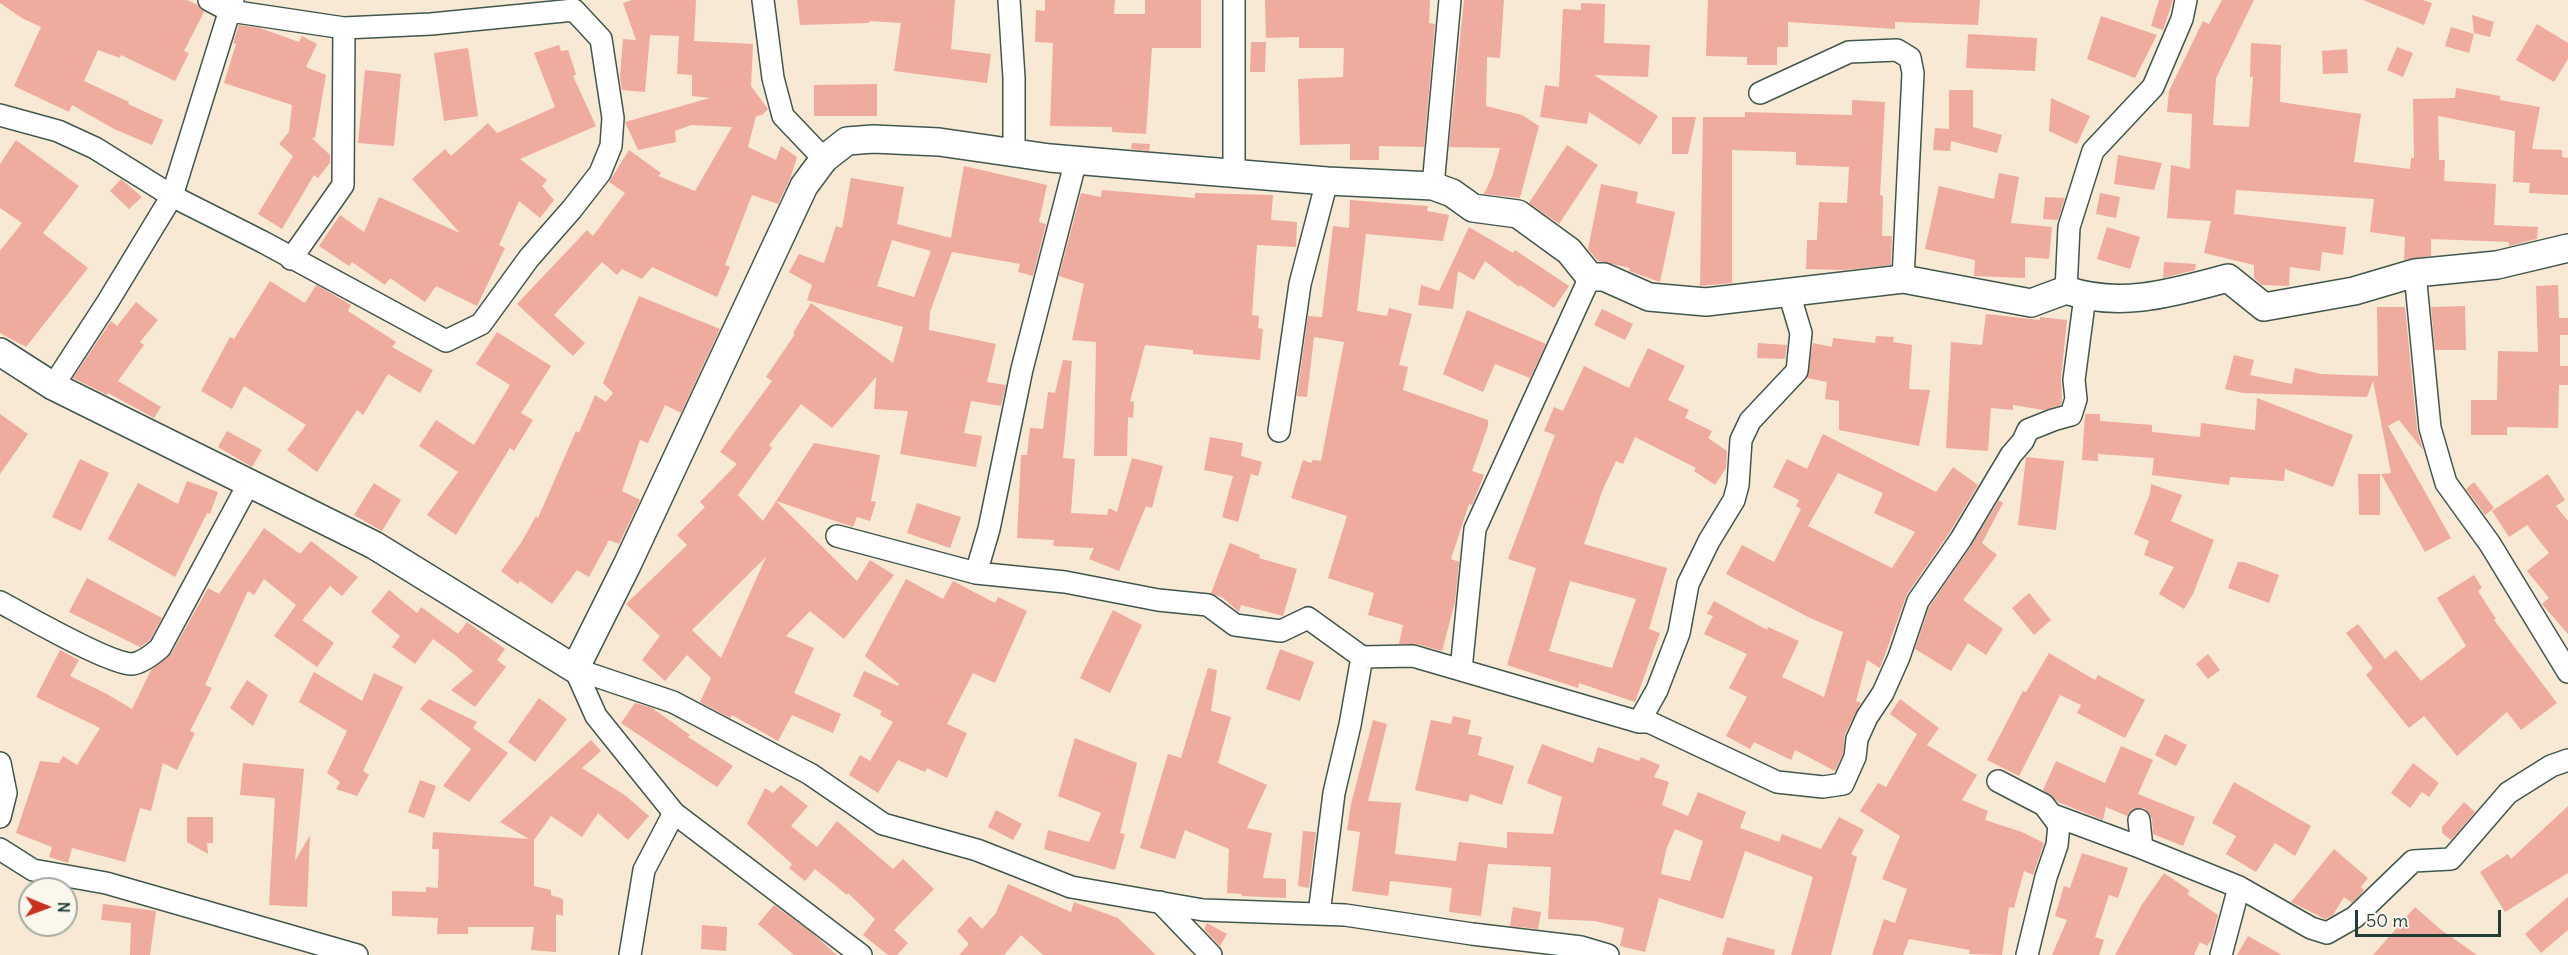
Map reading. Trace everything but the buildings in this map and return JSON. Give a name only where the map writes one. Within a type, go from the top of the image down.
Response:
[{"type":"street","points":[[0,115],[58,131],[95,148],[172,196],[446,341],[481,324],[529,258],[600,173],[611,146],[613,118],[601,39],[574,10],[431,24],[344,28],[208,0]]},
{"type":"street","points":[[763,0],[773,78],[783,116],[824,159]]},
{"type":"street","points":[[1009,0],[1014,78],[1014,153]]},
{"type":"street","points":[[1234,0],[1234,173]]},
{"type":"street","points":[[1433,186],[1450,0]]},
{"type":"street","points":[[837,536],[976,573],[1065,582],[1158,600],[1208,605],[1235,625],[1281,631],[1308,618],[1362,657],[1413,656],[1640,722],[1649,722],[1777,782],[1823,787],[1843,784],[1855,757],[1857,739],[1899,657],[1918,601],[1961,539],[2011,455],[2024,441],[2028,430],[2071,415],[2076,399],[2074,380],[2076,293],[2069,227],[2093,152],[2153,87],[2182,19],[2186,0]]},
{"type":"street","points":[[52,386],[107,303],[172,196],[232,5]]},
{"type":"street","points":[[291,259],[343,185],[344,28]]},
{"type":"street","points":[[1760,93],[1849,52],[1897,50],[1910,58],[1913,84],[1903,279]]},
{"type":"street","points":[[575,669],[632,555],[804,186],[824,159],[847,141],[873,139],[939,142],[1076,160],[1327,181],[1433,186],[1452,192],[1473,208],[1518,214],[1569,251],[1590,277]]},
{"type":"street","points":[[976,573],[988,529],[1022,369],[1076,160]]},
{"type":"street","points":[[1279,431],[1300,284],[1327,181]]},
{"type":"street","points":[[1590,277],[1604,277],[1649,297],[1706,302],[1903,279],[2031,303],[2076,293],[2148,298],[2228,278],[2264,307],[2354,291],[2415,273],[2497,265],[2568,248]]},
{"type":"street","points":[[2415,273],[2430,428],[2446,483],[2490,544],[2568,672]]},
{"type":"street","points":[[1461,670],[1475,529],[1590,277]]},
{"type":"street","points":[[1640,722],[1657,690],[1679,633],[1688,584],[1709,541],[1734,500],[1738,484],[1741,440],[1750,421],[1797,370],[1802,333],[1789,293]]},
{"type":"street","points":[[0,352],[52,386],[374,545],[575,669],[673,702],[810,774],[883,824],[977,850],[1071,887],[1203,909],[1345,915],[1581,947],[1608,955]]},
{"type":"street","points":[[0,602],[110,658],[132,664],[148,658],[160,648],[249,483]]},
{"type":"street","points":[[1319,914],[1334,793],[1350,725],[1362,657]]},
{"type":"street","points":[[575,669],[596,716],[674,813],[861,955]]},
{"type":"street","points":[[2053,815],[2239,887],[2311,928],[2327,933],[2355,917],[2413,861],[2451,859],[2508,793],[2551,766],[2568,760]]},
{"type":"street","points":[[0,763],[6,793],[0,817]]},
{"type":"street","points":[[1998,781],[2044,805],[2059,825],[2057,845],[2046,877],[2026,955]]},
{"type":"street","points":[[630,955],[644,870],[674,813]]},
{"type":"street","points":[[2139,820],[2142,848]]},
{"type":"street","points":[[0,849],[33,870],[106,883],[357,955]]},
{"type":"street","points":[[2221,955],[2239,887]]},
{"type":"street","points":[[1160,902],[1211,955]]}]
